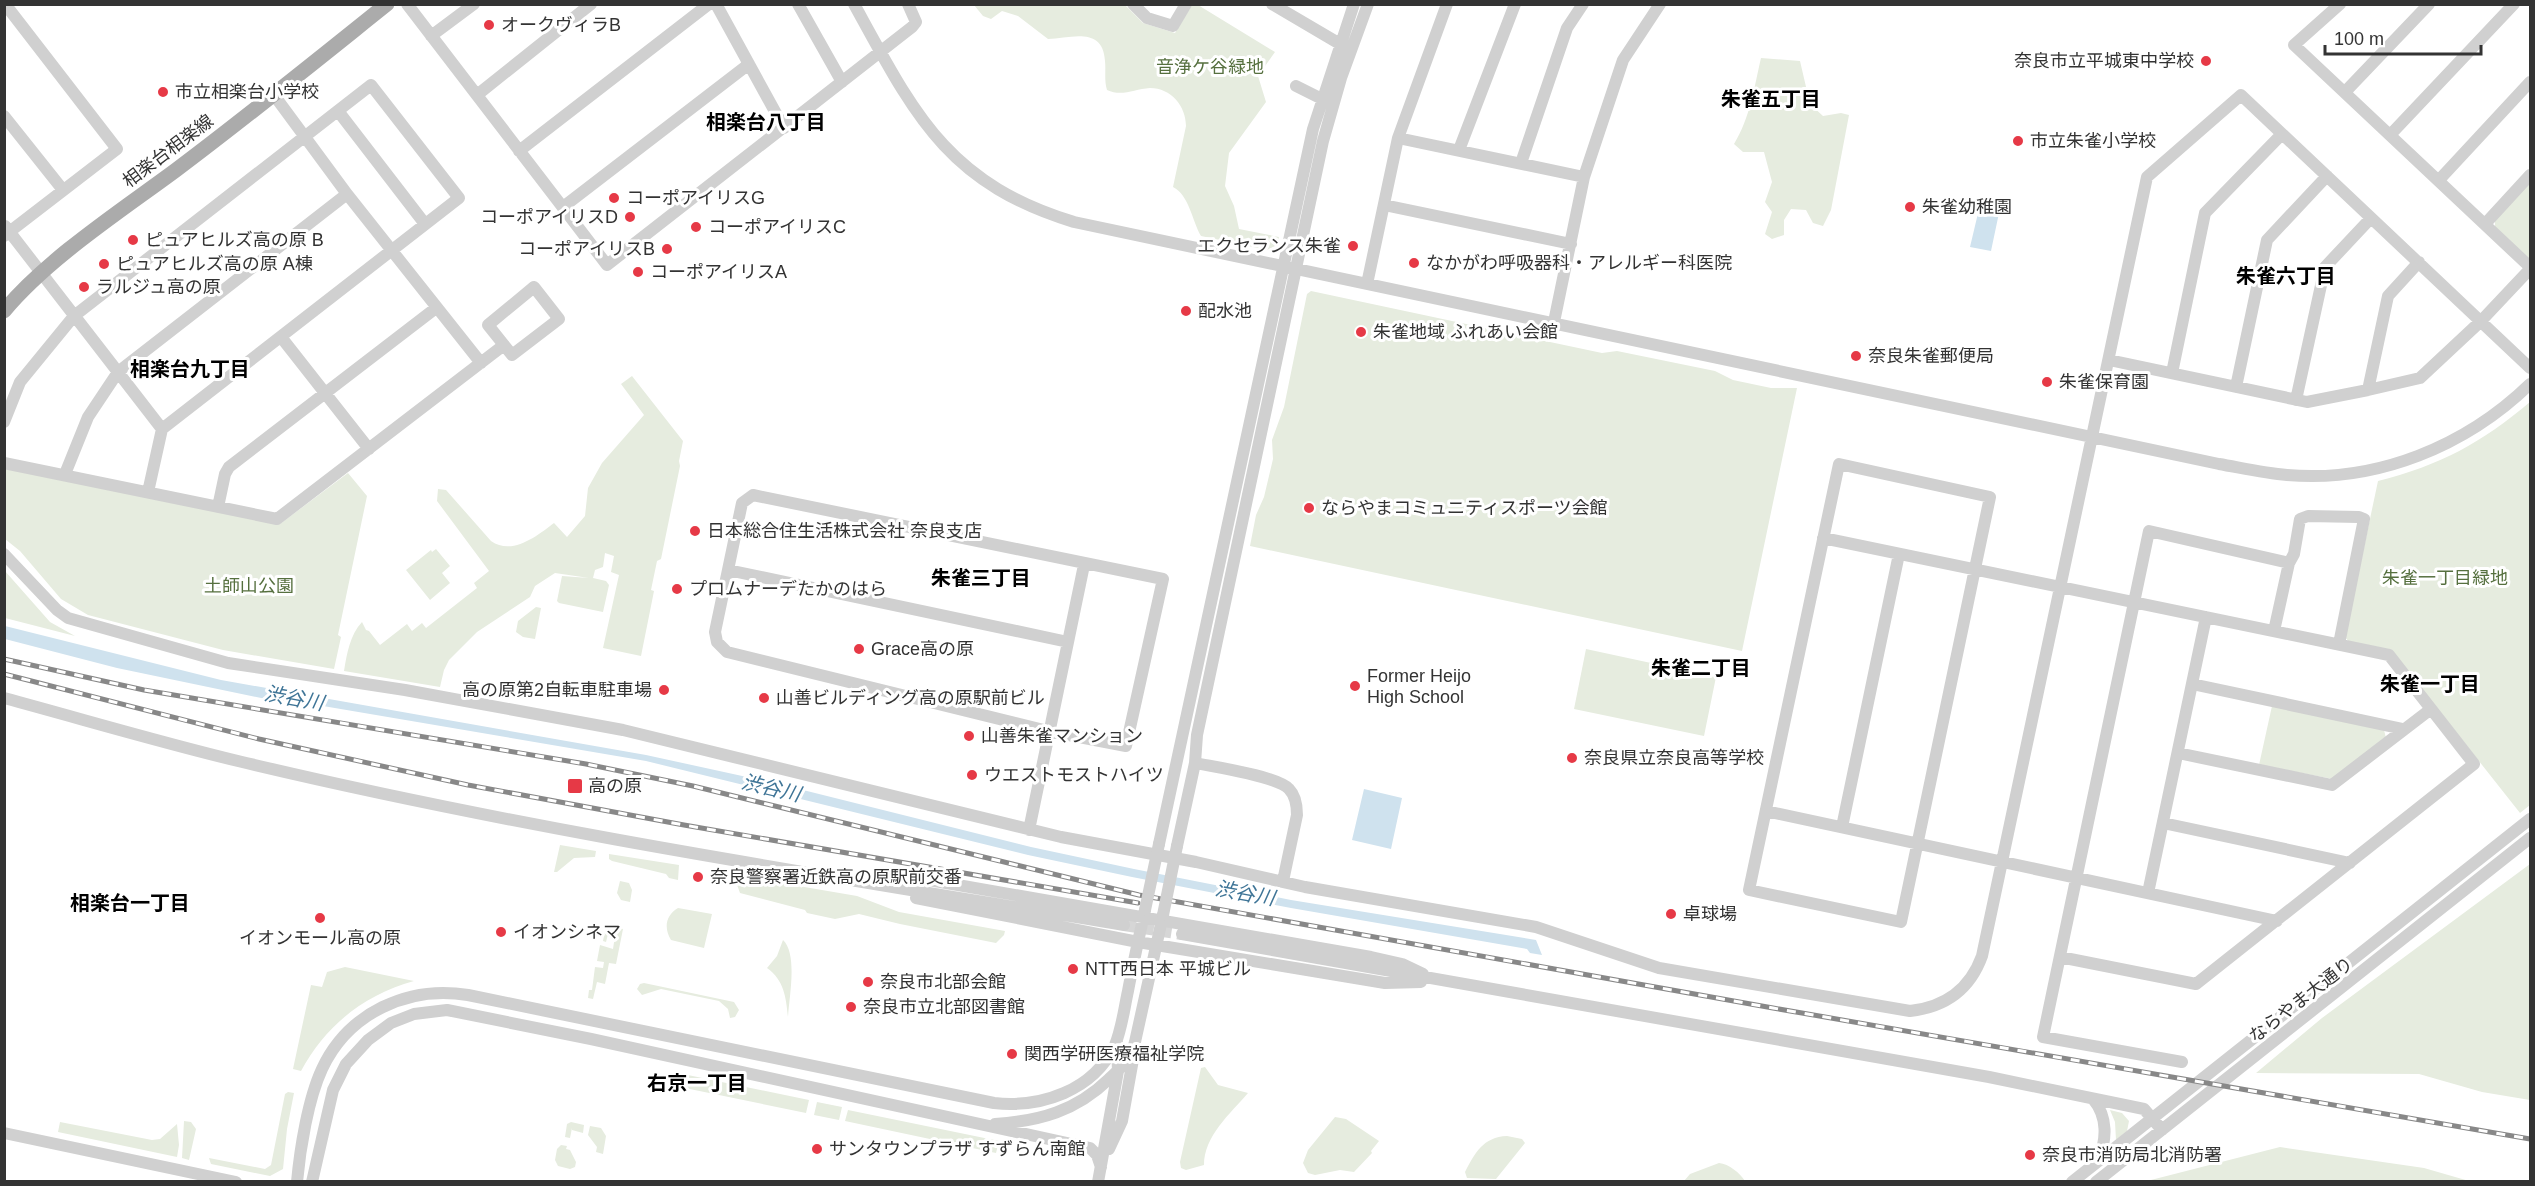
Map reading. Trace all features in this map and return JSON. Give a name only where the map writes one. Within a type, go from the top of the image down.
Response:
[{"type":"main road","name":"相楽台相楽線","points":[[4,311],[41,274],[274,95],[387,4]]},
{"type":"street","points":[[5,4],[117,149],[6,231],[162,429]]},
{"type":"street","points":[[407,4],[607,265],[881,53],[916,22],[908,4]]},
{"type":"street","points":[[431,36],[474,4]]},
{"type":"street","points":[[477,95],[591,4]]},
{"type":"street","points":[[519,151],[709,4]]},
{"type":"street","points":[[716,4],[784,128]]},
{"type":"street","points":[[798,4],[842,82]]},
{"type":"street","points":[[854,4],[907,98],[927,127],[956,159],[974,174],[1016,200],[1042,212],[1074,222],[2092,437],[2289,475],[2340,474],[2395,464],[2442,446],[2492,417],[2530,384]]},
{"type":"street","points":[[1133,4],[1147,18],[1173,26],[1186,4]]},
{"type":"street","points":[[1272,4],[1340,44]]},
{"type":"street","points":[[1101,1167],[1122,1121],[1135,1042],[1195,763],[1196,744],[1230,587],[1289,268],[1307,156],[1322,99],[1354,4]]},
{"type":"street","points":[[297,1182],[313,1094],[331,1053],[348,1032],[368,1015],[394,1002],[424,993],[468,995],[994,1103],[1045,1101],[1076,1087],[1095,1072],[1117,1038],[1289,268],[1341,78],[1368,4]]},
{"type":"street","points":[[1367,284],[1398,138],[1447,4]]},
{"type":"street","points":[[1459,150],[1515,4]]},
{"type":"street","points":[[1521,164],[1567,28],[1583,4]]},
{"type":"street","points":[[1554,322],[1584,177],[1623,60],[1660,4]]},
{"type":"street","points":[[2109,360],[2307,402],[2368,390],[2420,378],[2481,321],[2530,268],[2391,134],[2294,45],[2340,4]]},
{"type":"street","points":[[2345,92],[2429,4]]},
{"type":"street","points":[[2391,134],[2514,4]]},
{"type":"street","points":[[563,207],[749,64]]},
{"type":"street","points":[[2439,180],[2530,82]]},
{"type":"street","points":[[4,422],[20,382],[74,316],[371,85],[459,198],[162,429],[148,492]]},
{"type":"street","points":[[1296,86],[1322,99]]},
{"type":"street","points":[[274,95],[347,194],[481,363]]},
{"type":"street","points":[[4,554],[57,610],[82,624],[228,663],[405,690],[623,730],[714,750],[1029,830],[1196,862],[1305,887],[1548,930],[1659,968],[1910,1011],[1943,1002],[1959,992],[1973,977],[1982,956],[2146,177],[2241,95],[2530,368]]},
{"type":"street","points":[[338,111],[425,224]]},
{"type":"street","points":[[4,116],[63,190]]},
{"type":"street","points":[[2172,373],[2205,213],[2282,134]]},
{"type":"street","points":[[1398,138],[1584,177]]},
{"type":"street","points":[[2485,224],[2530,175]]},
{"type":"street","points":[[2236,387],[2266,240],[2327,176]]},
{"type":"street","points":[[65,474],[88,417],[118,372],[347,194]]},
{"type":"street","points":[[1384,205],[1571,244]]},
{"type":"street","points":[[2296,400],[2325,267],[2371,218]]},
{"type":"street","points":[[2368,390],[2388,296],[2419,262]]},
{"type":"street","points":[[534,287],[559,319],[512,355],[504,345],[488,325],[534,287]]},
{"type":"street","points":[[218,507],[227,470],[436,308]]},
{"type":"street","points":[[281,337],[369,449]]},
{"type":"street","points":[[4,463],[277,519],[504,345]]},
{"type":"street","points":[[1839,464],[1990,496],[1976,570],[1901,922],[1749,890],[1839,464]]},
{"type":"street","points":[[753,495],[1084,565],[1163,579],[1126,746],[1048,731],[727,652],[717,642],[715,632],[728,570],[742,503],[753,495]]},
{"type":"street","points":[[2274,631],[2289,563],[2294,554],[2300,519],[2308,516],[2359,517],[2364,519],[2339,644]]},
{"type":"street","points":[[2182,1062],[2043,1037],[2149,531],[2289,563]]},
{"type":"street","points":[[1823,538],[2389,656],[2474,764],[2196,984],[2060,957]]},
{"type":"street","points":[[1842,827],[1899,554]]},
{"type":"street","points":[[1029,830],[1084,565]]},
{"type":"street","points":[[728,570],[1068,642]]},
{"type":"street","points":[[2148,893],[2206,617]]},
{"type":"street","points":[[2192,684],[2403,729]]},
{"type":"street","points":[[4,698],[237,760],[491,815],[858,881],[1124,924]]},
{"type":"street","points":[[2178,753],[2332,785],[2431,709]]},
{"type":"street","points":[[1195,763],[1277,781],[1289,789],[1297,805],[1297,815],[1283,881]]},
{"type":"street","points":[[1766,811],[2277,921]]},
{"type":"street","name":"ならやま大通り","points":[[2072,1182],[2530,819]]},
{"type":"street","points":[[2163,822],[2350,863]]},
{"type":"street","name":"ならやま大通り","points":[[2096,1182],[2530,838]]},
{"type":"street","points":[[858,881],[928,880],[1144,914],[1402,964],[1434,980]]},
{"type":"street","points":[[858,881],[919,899],[1138,942],[1384,983],[1434,980]]},
{"type":"street","points":[[1182,934],[1989,1077],[2144,1109],[2162,1130]]},
{"type":"street","points":[[312,1182],[333,1089],[346,1064],[368,1040],[382,1029],[403,1018],[424,1012],[459,1012],[1089,1148],[1097,1155],[1101,1167]]},
{"type":"street","points":[[1098,1182],[1118,1071],[1117,1038]]},
{"type":"street","points":[[982,1124],[1018,1122],[1056,1114],[1081,1102],[1118,1071],[1131,1055],[1135,1042]]},
{"type":"street","points":[[1095,1072],[1107,1068],[1118,1071]]},
{"type":"street","points":[[1118,1071],[1127,1092]]},
{"type":"street","points":[[2093,1099],[2100,1107],[2105,1130],[2104,1147],[2097,1161]]},
{"type":"street","points":[[4,1133],[236,1182]]},
{"type":"green space","name":"音浄ケ谷緑地","points":[[974,5],[1125,5],[1143,23],[1175,33],[1192,5],[1198,5],[1275,52],[1258,76],[1266,102],[1229,153],[1225,186],[1234,206],[1239,229],[1279,237],[1277,245],[1267,250],[1201,236],[1187,202],[1173,187],[1186,126],[1180,105],[1171,95],[1150,88],[1123,93],[1107,90],[1103,50],[1092,38],[1076,36],[1048,39],[1018,16],[1002,11],[991,19],[983,16]]},
{"type":"green space","points":[[1761,58],[1800,61],[1810,104],[1823,116],[1841,113],[1849,115],[1831,210],[1823,226],[1813,223],[1806,210],[1791,209],[1784,220],[1784,235],[1772,239],[1765,234],[1772,212],[1765,202],[1772,182],[1764,152],[1743,152],[1734,144],[1748,113]]},
{"type":"green space","points":[[2530,183],[2530,258],[2528,258],[2495,227],[2495,220]]},
{"type":"green space","points":[[1311,291],[1602,353],[1617,351],[1715,371],[1733,380],[1771,388],[1797,388],[1742,651],[1250,546],[1256,515],[1264,497],[1273,459],[1272,440],[1284,407],[1307,294]]},
{"type":"green space","points":[[632,376],[683,441],[661,559],[657,561],[651,590],[654,591],[641,656],[603,648],[619,575],[611,572],[614,556],[605,553],[603,567],[595,570],[593,578],[606,581],[609,585],[603,612],[559,603],[557,601],[562,576],[589,578],[555,573],[535,586],[530,597],[477,632],[449,660],[440,687],[344,671],[352,638],[362,622],[380,645],[407,624],[412,631],[422,623],[426,628],[477,588],[474,583],[489,571],[437,501],[438,489],[446,490],[491,541],[499,545],[516,545],[524,542],[554,523],[567,537],[585,516],[588,488],[602,463],[644,415],[621,384]]},
{"type":"green space","name":"朱雀一丁目緑地","points":[[2530,402],[2530,805],[2520,813],[2392,651],[2349,642],[2345,637],[2378,481],[2421,468],[2459,451],[2512,417]]},
{"type":"green space","name":"土師山公園","points":[[4,467],[280,524],[348,473],[367,496],[338,635],[341,637],[334,669],[223,650],[88,615],[61,599],[20,551],[5,539]]},
{"type":"green space","points":[[436,549],[450,566],[442,573],[450,583],[430,600],[406,570],[431,550],[432,552]]},
{"type":"green space","points":[[5,571],[50,622],[75,636],[5,618]]},
{"type":"green space","points":[[536,607],[541,608],[535,639],[523,637],[516,632],[518,621]]},
{"type":"green space","points":[[1586,649],[1716,677],[1704,736],[1574,709]]},
{"type":"green space","points":[[2272,706],[2384,730],[2386,738],[2333,779],[2259,765]]},
{"type":"green space","points":[[560,845],[596,851],[595,857],[574,858],[554,872]]},
{"type":"green space","points":[[609,854],[679,865],[678,880],[669,878],[666,874],[612,861],[609,859]]},
{"type":"green space","points":[[2530,864],[2530,1100],[2482,1092],[2419,1074],[2256,1073],[2322,1018]]},
{"type":"green space","points":[[740,876],[857,896],[899,912],[1005,931],[996,943],[859,914],[835,919],[740,893],[736,882]]},
{"type":"green space","points":[[620,881],[629,883],[632,890],[630,902],[621,900],[617,893]]},
{"type":"green space","points":[[678,908],[712,914],[704,948],[671,940],[667,931],[667,922],[670,915]]},
{"type":"green space","points":[[606,925],[623,929],[616,964],[609,963],[605,984],[597,982],[593,999],[588,998],[589,990],[592,990],[595,967],[603,968],[604,962],[597,961],[600,945],[613,949],[615,936],[608,934],[606,942],[603,941]]},
{"type":"green space","points":[[783,940],[788,947],[791,966],[788,1017],[781,984],[767,968],[777,956]]},
{"type":"green space","points":[[345,967],[414,981],[379,994],[348,1014],[322,1040],[301,1071],[293,1069],[311,985],[322,987],[327,972]]},
{"type":"green space","points":[[640,984],[734,1002],[739,1010],[735,1017],[730,1018],[728,1009],[719,1001],[661,989],[642,995],[637,989]]},
{"type":"green space","points":[[1205,1067],[1218,1085],[1248,1093],[1213,1135],[1205,1154],[1204,1165],[1186,1170],[1181,1168],[1180,1162],[1201,1068]]},
{"type":"green space","points":[[683,1074],[809,1100],[806,1113],[680,1087]]},
{"type":"green space","points":[[294,1093],[283,1169],[270,1176],[211,1164],[209,1158],[265,1169],[271,1165],[285,1094]]},
{"type":"green space","points":[[817,1102],[842,1107],[839,1120],[814,1115]]},
{"type":"green space","points":[[848,1110],[999,1141],[996,1153],[845,1121]]},
{"type":"green space","points":[[2110,1110],[2122,1113],[2129,1121],[2127,1131],[2116,1140],[2115,1122]]},
{"type":"green space","points":[[1335,1117],[1346,1119],[1379,1141],[1371,1151],[1372,1153],[1354,1172],[1340,1170],[1315,1175],[1308,1173],[1303,1163],[1308,1150]]},
{"type":"green space","points":[[184,1121],[191,1122],[196,1129],[189,1160],[182,1158]]},
{"type":"green space","points":[[60,1122],[152,1140],[160,1139],[177,1124],[179,1145],[177,1157],[58,1132]]},
{"type":"green space","points":[[571,1122],[584,1125],[583,1133],[572,1130],[572,1128],[570,1138],[565,1137],[567,1124]]},
{"type":"green space","points":[[590,1126],[601,1128],[606,1136],[603,1154],[596,1152],[597,1147],[588,1135]]},
{"type":"green space","points":[[1507,1136],[1522,1139],[1525,1143],[1496,1179],[1467,1178],[1465,1172],[1481,1147],[1492,1139]]},
{"type":"green space","points":[[561,1145],[567,1146],[566,1149],[570,1150],[576,1162],[575,1167],[570,1169],[558,1166],[555,1160],[557,1149]]},
{"type":"green space","points":[[2280,1147],[2424,1168],[2469,1181],[2147,1181]]},
{"type":"green space","points":[[1719,1163],[1734,1169],[1745,1181],[1684,1181],[1690,1174]]},
{"type":"water","points":[[1979,209],[1999,213],[1991,251],[1970,247]]},
{"type":"water","name":"渋谷川","points":[[5,626],[221,680],[646,755],[779,784],[1031,847],[1134,869],[1291,900],[1536,940],[1542,955],[1530,953],[1527,949],[1291,908],[1028,855],[646,761],[323,706],[266,699],[117,668],[5,639]]},
{"type":"water","points":[[1364,789],[1402,798],[1391,849],[1352,840]]},
{"type":"tunnel","points":[[1124,925],[1182,934]]},
{"type":"railway","points":[[4,659],[144,690],[586,764],[693,786],[1139,895],[2530,1139]]},
{"type":"railway","points":[[4,674],[259,739],[468,785],[684,825],[1138,903]]},
{"type":"place","name":"オークヴィラB","points":[[489,25]]},
{"type":"place","name":"奈良市立平城東中学校","points":[[2206,61]]},
{"type":"place","name":"市立相楽台小学校","points":[[163,92]]},
{"type":"place","name":"市立朱雀小学校","points":[[2018,141]]},
{"type":"place","name":"コーポアイリスG","points":[[614,198]]},
{"type":"place","name":"朱雀幼稚園","points":[[1910,207]]},
{"type":"place","name":"コーポアイリスD","points":[[630,217]]},
{"type":"place","name":"コーポアイリスC","points":[[696,227]]},
{"type":"place","name":"ピュアヒルズ高の原 B","points":[[133,240]]},
{"type":"place","name":"エクセランス朱雀","points":[[1353,246]]},
{"type":"place","name":"コーポアイリスB","points":[[667,249]]},
{"type":"place","name":"なかがわ呼吸器科・アレルギー科医院","points":[[1414,263]]},
{"type":"place","name":"ピュアヒルズ高の原 A棟","points":[[104,264]]},
{"type":"place","name":"コーポアイリスA","points":[[638,272]]},
{"type":"place","name":"ラルジュ高の原","points":[[84,287]]},
{"type":"place","name":"配水池","points":[[1186,311]]},
{"type":"place","name":"朱雀地域 ふれあい会館","points":[[1361,332]]},
{"type":"place","name":"奈良朱雀郵便局","points":[[1856,356]]},
{"type":"place","name":"朱雀保育園","points":[[2047,382]]},
{"type":"place","name":"ならやまコミュニティスポーツ会館","points":[[1309,508]]},
{"type":"place","name":"日本総合住生活株式会社 奈良支店","points":[[695,531]]},
{"type":"place","name":"プロムナーデたかのはら","points":[[677,589]]},
{"type":"place","name":"Grace高の原","points":[[859,649]]},
{"type":"place","name":"Former Heijo High School","points":[[1355,686]]},
{"type":"place","name":"高の原第2自転車駐車場","points":[[664,690]]},
{"type":"place","name":"山善ビルディング高の原駅前ビル","points":[[764,698]]},
{"type":"place","name":"山善朱雀マンション","points":[[969,736]]},
{"type":"place","name":"奈良県立奈良高等学校","points":[[1572,758]]},
{"type":"place","name":"ウエストモストハイツ","points":[[972,775]]},
{"type":"place","name":"高の原","points":[[575,786]]},
{"type":"place","name":"奈良警察署近鉄高の原駅前交番","points":[[698,877]]},
{"type":"place","name":"卓球場","points":[[1671,914]]},
{"type":"place","name":"イオンモール高の原","points":[[320,918]]},
{"type":"place","name":"イオンシネマ","points":[[501,932]]},
{"type":"place","name":"NTT西日本 平城ビル","points":[[1073,969]]},
{"type":"place","name":"奈良市北部会館","points":[[868,982]]},
{"type":"place","name":"奈良市立北部図書館","points":[[851,1007]]},
{"type":"place","name":"関西学研医療福祉学院","points":[[1012,1054]]},
{"type":"place","name":"サンタウンプラザ すずらん南館","points":[[817,1149]]},
{"type":"place","name":"奈良市消防局北消防署","points":[[2030,1155]]},
{"type":"district","name":"朱雀五丁目","points":[[1771,99]]},
{"type":"district","name":"相楽台八丁目","points":[[766,122]]},
{"type":"district","name":"朱雀六丁目","points":[[2286,276]]},
{"type":"district","name":"相楽台九丁目","points":[[190,369]]},
{"type":"district","name":"朱雀三丁目","points":[[981,578]]},
{"type":"district","name":"朱雀二丁目","points":[[1701,668]]},
{"type":"district","name":"朱雀一丁目","points":[[2430,684]]},
{"type":"district","name":"相楽台一丁目","points":[[130,903]]},
{"type":"district","name":"右京一丁目","points":[[697,1083]]}]
